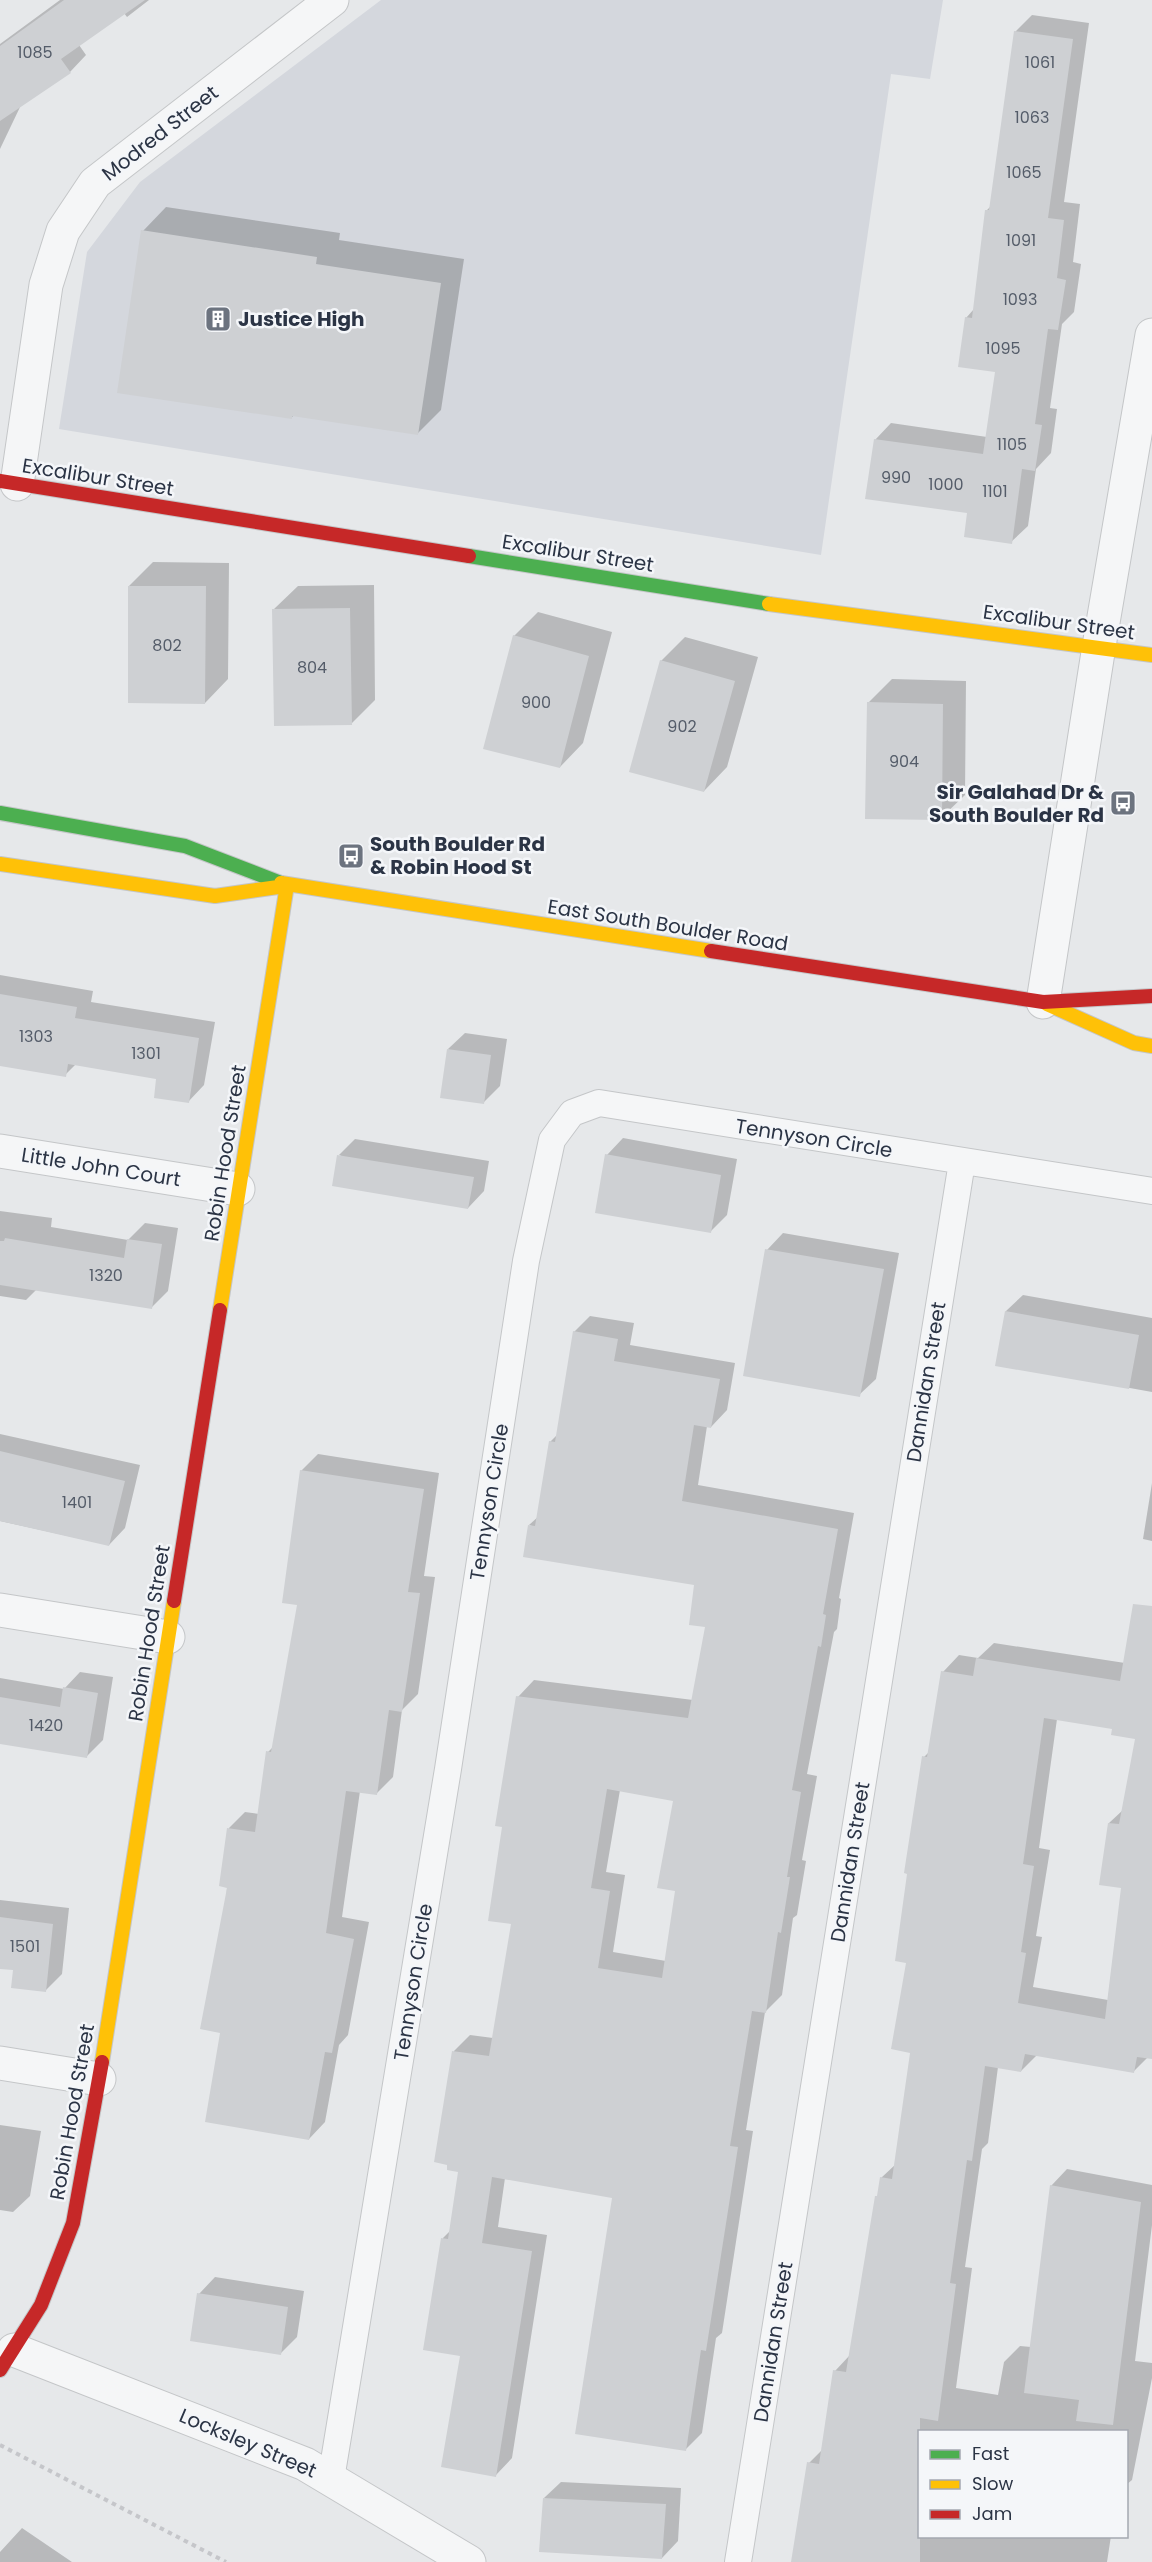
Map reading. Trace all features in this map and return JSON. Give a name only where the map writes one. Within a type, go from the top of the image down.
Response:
[{"type":"street","name":"Modred Street","points":[[9,483],[46,285],[63,231],[95,183],[332,0]]},
{"type":"street","points":[[1043,1002],[1099,645],[1152,335]]},
{"type":"street","name":"Excalibur Street","points":[[9,483],[822,612],[1099,645],[1152,655]]},
{"type":"street","name":"East South Boulder Road","points":[[0,813],[185,846],[287,885],[1043,1002],[1152,996]]},
{"type":"street","name":"East South Boulder Road","points":[[0,864],[215,896],[287,885]]},
{"type":"street","name":"Robin Hood Street","points":[[7,2360],[41,2305],[73,2223],[99,2079],[287,885]]},
{"type":"street","name":"East South Boulder Road","points":[[1043,1002],[1134,1043],[1152,1046]]},
{"type":"street","name":"Little John Court","points":[[0,1151],[238,1189]]},
{"type":"street","points":[[0,1610],[168,1636]]},
{"type":"street","points":[[0,2063],[99,2079]]},
{"type":"street","name":"Locksley Street","points":[[7,2360],[304,2464],[469,2562]]},
{"type":"lane","name":"Tennyson Circle","points":[[331,2479],[448,1769],[526,1261],[552,1140],[572,1113],[599,1103],[1152,1191]]},
{"type":"lane","name":"Dannidan Street","points":[[738,2562],[962,1161]]},
{"type":"path","points":[[0,2445],[226,2562]]},
{"type":"shaded area","points":[[381,0],[943,0],[930,79],[891,74],[821,555],[59,429],[87,252],[140,182]]},
{"type":"building","points":[[64,0],[145,0],[61,59],[71,73],[0,121],[0,46]]},
{"type":"building","points":[[1014,31],[1073,39],[1048,218],[1064,220],[1057,278],[1066,280],[1058,330],[1048,329],[1035,424],[1042,425],[1035,471],[1022,469],[1012,544],[964,537],[967,513],[865,499],[874,439],[983,454],[995,372],[958,367],[965,317],[972,318],[985,210],[989,210]]},
{"type":"building","name":"Justice High","points":[[141,230],[317,257],[316,264],[441,283],[418,435],[117,393]]},
{"type":"building","points":[[128,586],[206,586],[205,704],[128,703]]},
{"type":"building","points":[[350,608],[352,725],[274,726],[272,609]]},
{"type":"building","points":[[513,635],[589,656],[560,768],[483,749]]},
{"type":"building","points":[[660,660],[735,681],[704,792],[629,772]]},
{"type":"building","points":[[867,702],[943,704],[942,820],[865,819]]},
{"type":"building","points":[[0,994],[77,1007],[75,1018],[199,1038],[189,1103],[154,1098],[156,1079],[68,1064],[66,1077],[0,1066]]},
{"type":"building","points":[[447,1049],[491,1055],[484,1104],[440,1098]]},
{"type":"building","points":[[605,1154],[721,1175],[711,1233],[595,1213]]},
{"type":"building","points":[[337,1155],[474,1177],[468,1209],[332,1186]]},
{"type":"building","points":[[5,1238],[124,1258],[127,1239],[162,1244],[152,1309],[0,1285],[0,1241],[4,1241]]},
{"type":"building","points":[[765,1249],[884,1269],[860,1397],[743,1376]]},
{"type":"building","points":[[1005,1311],[1139,1335],[1129,1389],[995,1366]]},
{"type":"building","points":[[573,1331],[618,1339],[614,1361],[720,1379],[711,1428],[694,1425],[682,1501],[838,1529],[823,1614],[826,1615],[821,1647],[818,1646],[792,1790],[801,1792],[787,1877],[790,1877],[781,1933],[778,1932],[766,2013],[752,2011],[730,2146],[738,2147],[706,2351],[701,2350],[686,2451],[575,2434],[612,2198],[492,2177],[482,2243],[532,2251],[496,2477],[441,2467],[460,2356],[423,2350],[441,2238],[448,2239],[458,2172],[447,2170],[447,2165],[434,2162],[452,2051],[489,2056],[511,1924],[488,1921],[502,1827],[495,1826],[516,1696],[688,1718],[705,1627],[689,1625],[694,1585],[523,1557],[528,1525],[535,1526],[549,1441],[555,1442]],"holes":[[[607,1789],[673,1801],[657,1888],[675,1891],[662,1978],[598,1968],[610,1891],[591,1888]]]},
{"type":"building","points":[[0,1451],[125,1481],[109,1546],[0,1521]]},
{"type":"building","points":[[300,1470],[424,1489],[408,1592],[420,1593],[402,1712],[389,1710],[377,1795],[346,1791],[326,1933],[354,1939],[332,2053],[325,2052],[309,2140],[205,2122],[220,2033],[200,2029],[227,1888],[219,1886],[227,1828],[255,1832],[266,1751],[271,1752],[297,1605],[282,1603]]},
{"type":"building","points":[[1133,1604],[1152,1606],[1152,2059],[1137,2057],[1134,2073],[1025,2054],[1021,2072],[985,2066],[972,2161],[967,2160],[950,2283],[956,2284],[938,2421],[920,2418],[920,2430],[918,2430],[920,2562],[791,2562],[807,2462],[819,2464],[833,2370],[846,2372],[880,2177],[892,2179],[910,2053],[891,2049],[906,1963],[895,1961],[907,1874],[904,1873],[922,1756],[927,1757],[941,1671],[973,1676],[976,1658],[1120,1681]],"holes":[[[1044,1718],[1112,1729],[1111,1735],[1135,1739],[1119,1824],[1108,1823],[1099,1885],[1121,1888],[1105,2019],[1018,2003],[1026,1953],[1021,1952],[1034,1866],[1023,1864]]]},
{"type":"building","points":[[63,1687],[98,1693],[87,1758],[0,1744],[0,1697],[60,1707]]},
{"type":"building","points":[[0,1917],[53,1924],[46,1992],[11,1988],[13,1970],[0,1969]]},
{"type":"building","points":[[1050,2185],[1141,2202],[1113,2425],[1076,2421],[1079,2400],[1024,2393]]},
{"type":"building","points":[[197,2293],[288,2307],[281,2355],[190,2341]]},
{"type":"building","points":[[543,2498],[666,2504],[662,2559],[539,2552]]},
{"type":"traffic: fast","points":[[469,556],[769,604]]},
{"type":"traffic: fast","points":[[0,813],[185,846],[281,883]]},
{"type":"traffic: slow","points":[[769,604],[1152,655]]},
{"type":"traffic: slow","points":[[0,864],[215,896],[285,886]]},
{"type":"traffic: slow","points":[[281,883],[711,951]]},
{"type":"traffic: slow","points":[[220,1310],[287,885]]},
{"type":"traffic: slow","points":[[1047,1004],[1134,1043],[1152,1046]]},
{"type":"traffic: slow","points":[[102,2062],[174,1601]]},
{"type":"traffic: jam","points":[[0,481],[469,556]]},
{"type":"traffic: jam","points":[[711,951],[1043,1002],[1152,996]]},
{"type":"traffic: jam","points":[[174,1601],[220,1310]]},
{"type":"traffic: jam","points":[[0,2370],[41,2305],[73,2223],[102,2062]]},
{"type":"place","name":"Justice High","points":[[218,319]]},
{"type":"place","name":"Sir Galahad Dr & South Boulder Rd","points":[[1123,803]]},
{"type":"place","name":"South Boulder Rd & Robin Hood St","points":[[351,856]]}]
